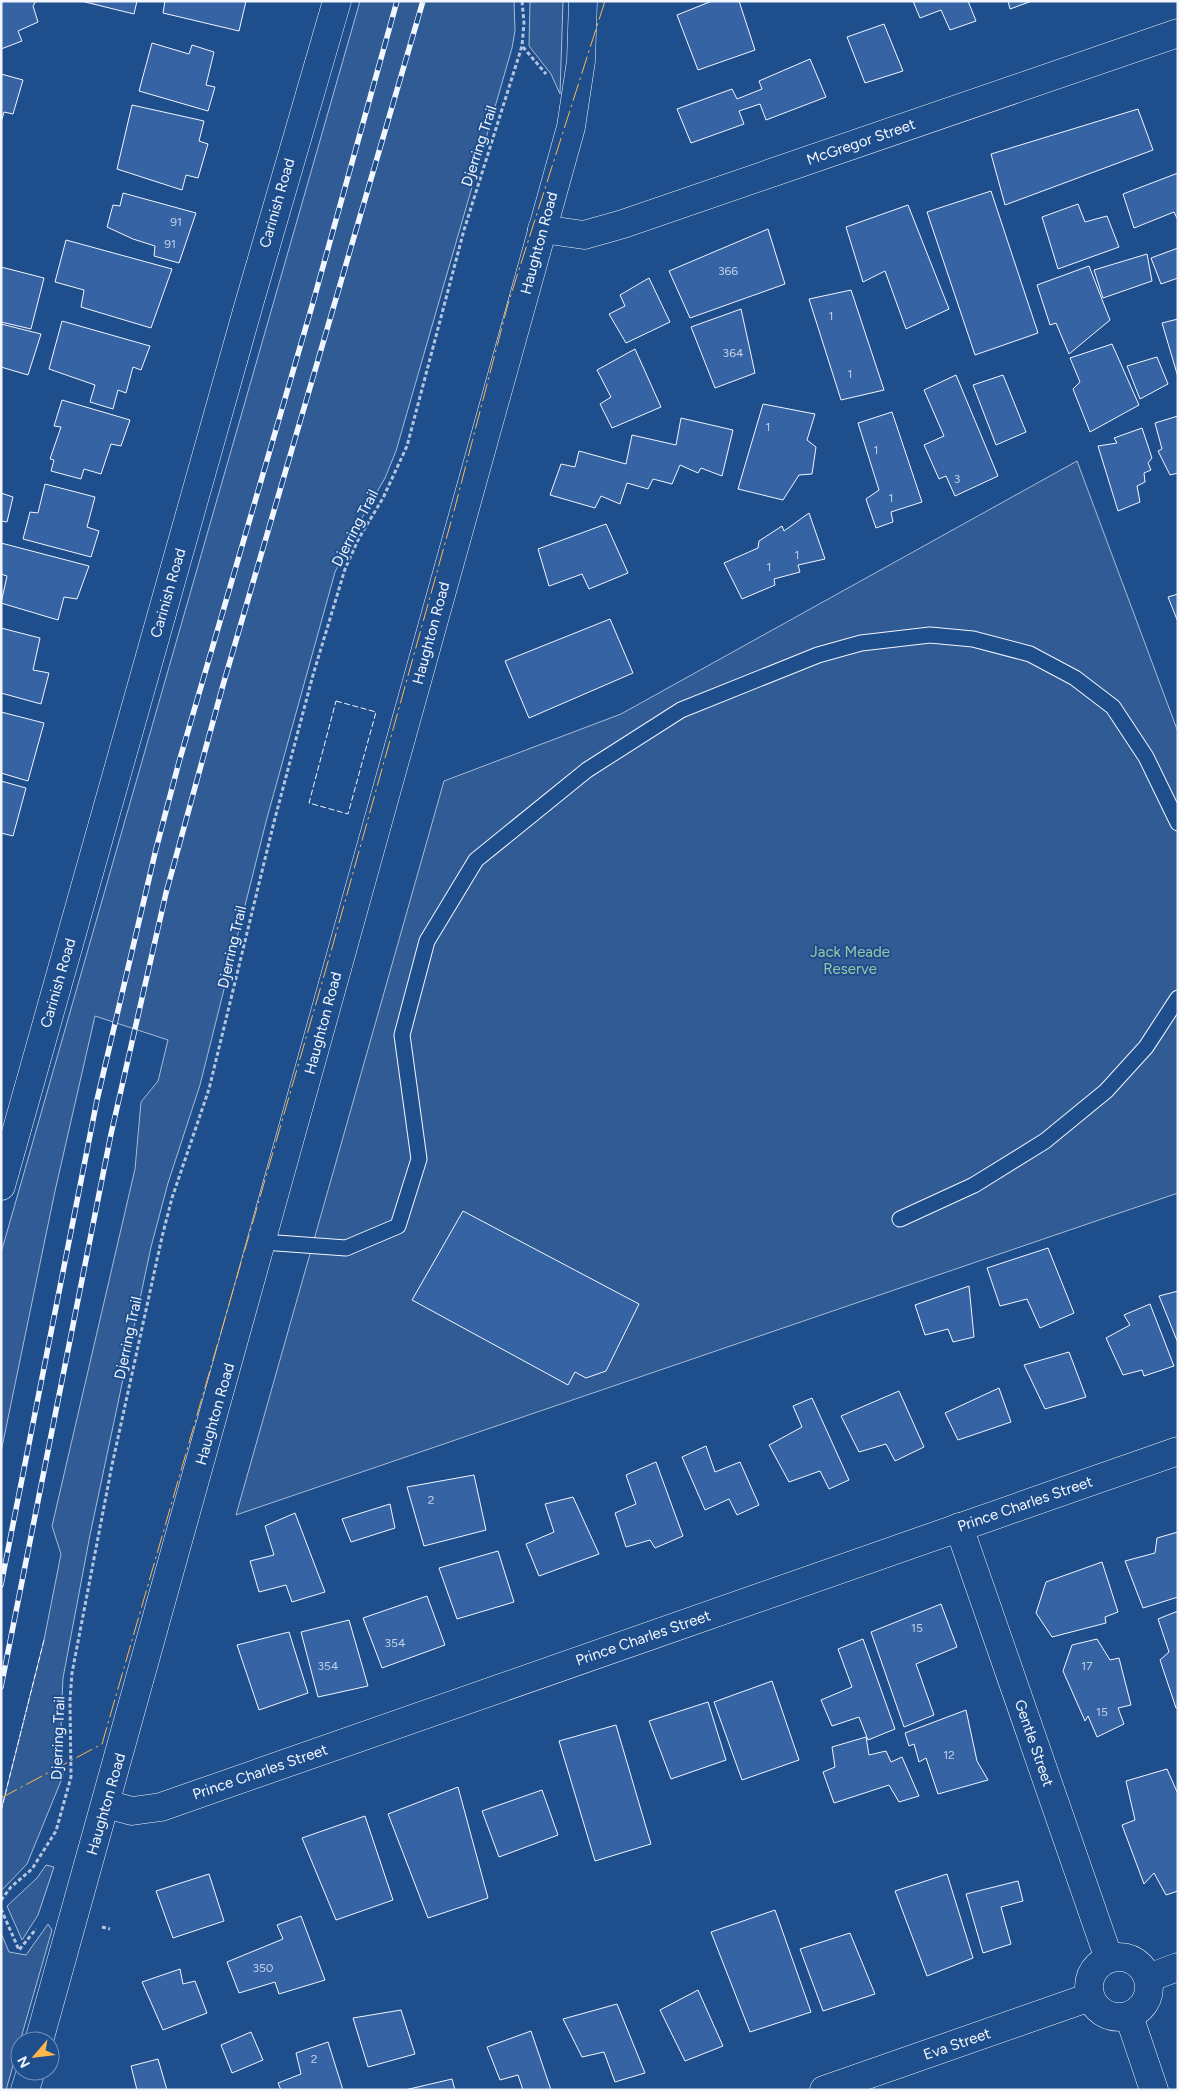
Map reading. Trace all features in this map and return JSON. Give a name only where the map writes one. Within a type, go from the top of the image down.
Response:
[{"type":"street","name":"Carinish Road","points":[[1,1186],[249,304],[337,1]]},
{"type":"street","name":"Haughton Road","points":[[42,2031],[263,1242],[574,112],[581,61],[583,1]]},
{"type":"street","name":"McGregor Street","points":[[542,228],[584,235],[623,224],[1178,33]]},
{"type":"street","name":"Prince Charles Street","points":[[106,1804],[132,1811],[161,1807],[1178,1451]]},
{"type":"street","name":"Gentle Street","points":[[959,1527],[1109,1959]]},
{"type":"street","points":[[1123,1958],[1133,1961],[1148,1978],[1148,1992],[1142,2006],[1128,2016],[1118,2017],[1106,2014],[1096,2007],[1090,1998],[1088,1988],[1094,1971],[1109,1959],[1123,1958]]},
{"type":"street","points":[[1148,1978],[1178,1967]]},
{"type":"street","name":"Eva Street","points":[[824,2090],[1090,1998]]},
{"type":"street","points":[[1128,2016],[1154,2090]]},
{"type":"lane","points":[[263,1242],[346,1248],[398,1226],[419,1159],[402,1035],[427,940],[476,860],[587,770],[681,710],[818,655],[861,643],[930,635],[973,639],[1030,654],[1075,678],[1113,707],[1146,757],[1178,823]]},
{"type":"lane","points":[[900,1219],[974,1186],[1045,1141],[1106,1091],[1146,1046],[1178,998]]},
{"type":"path","name":"Djerring Trail","points":[[1,1900],[11,1887],[32,1868],[56,1830],[71,1777],[70,1700],[72,1673],[112,1465],[162,1237],[172,1198],[209,1089],[274,822],[331,613],[355,546],[383,498],[407,446],[418,409],[464,230],[522,46],[524,23],[522,1]]},
{"type":"path","points":[[1,1909],[19,1950],[40,1923]]},
{"type":"green space","points":[[360,1],[514,1],[515,31],[512,48],[396,451],[385,478],[358,525],[335,572],[267,818],[200,1085],[168,1183],[151,1247],[90,1535],[63,1678],[61,1719],[63,1776],[27,1864],[1,1891],[1,1811],[44,1640],[61,1554],[52,1526],[135,1169],[141,1102],[158,1081],[168,1040],[95,1016],[55,1191],[1,1452],[1,1253]]},
{"type":"green space","points":[[530,1],[563,1],[560,94],[551,74],[529,46]]},
{"type":"green space","name":"Jack Meade Reserve","points":[[1077,461],[1178,732],[1178,1193],[236,1515],[444,781],[621,714]]},
{"type":"green space","points":[[46,1865],[54,1867],[38,1915],[22,1940],[7,1906],[37,1878]]},
{"type":"green space","points":[[48,1924],[52,1930],[23,2031],[10,2031],[10,2076],[6,2090],[1,2090],[1,1933],[9,1952],[26,1955]]},
{"type":"building","points":[[1,1],[36,1],[33,6],[38,22],[18,31],[22,41],[1,49]]},
{"type":"building","points":[[81,1],[137,1],[134,14]]},
{"type":"building","points":[[165,1],[246,1],[239,31],[163,13]]},
{"type":"building","points":[[712,1],[739,1],[755,50],[698,70],[677,15]]},
{"type":"building","points":[[913,1],[968,1],[976,21],[950,30],[941,10],[920,18]]},
{"type":"building","points":[[1008,1],[1032,1],[1010,9]]},
{"type":"building","points":[[884,24],[903,71],[865,83],[847,37]]},
{"type":"building","points":[[152,43],[189,54],[192,45],[214,52],[206,85],[215,87],[208,111],[139,91]]},
{"type":"building","points":[[810,59],[826,97],[766,120],[760,104],[739,111],[744,124],[691,143],[677,109],[732,89],[737,99],[762,89],[759,81]]},
{"type":"building","points":[[1,74],[23,80],[13,114],[4,112],[1,122]]},
{"type":"building","points":[[132,105],[204,121],[199,141],[208,144],[198,178],[186,175],[182,190],[117,169]]},
{"type":"building","points":[[1138,109],[1153,150],[1005,205],[991,154]]},
{"type":"building","points":[[1178,173],[1178,220],[1174,212],[1134,228],[1123,194]]},
{"type":"building","points":[[991,191],[1038,333],[975,355],[927,212]]},
{"type":"building","points":[[123,193],[196,213],[179,263],[154,256],[155,246],[133,239],[107,227],[113,205],[120,206]]},
{"type":"building","points":[[1078,204],[1085,222],[1107,216],[1119,247],[1058,269],[1042,217]]},
{"type":"building","points":[[908,205],[949,309],[906,329],[885,271],[863,282],[846,227]]},
{"type":"building","points":[[768,229],[785,284],[690,318],[669,271]]},
{"type":"building","points":[[66,240],[172,269],[151,328],[81,307],[84,290],[55,282]]},
{"type":"building","points":[[1178,248],[1178,278],[1161,284],[1151,258]]},
{"type":"building","points":[[1147,254],[1152,281],[1103,298],[1094,270]]},
{"type":"building","points":[[1089,266],[1110,320],[1069,354],[1056,323],[1050,325],[1037,285]]},
{"type":"building","points":[[1,267],[44,278],[31,329],[1,322]]},
{"type":"building","points":[[649,278],[670,322],[626,343],[609,314],[625,306],[620,295]]},
{"type":"building","points":[[851,290],[884,390],[841,400],[809,299]]},
{"type":"building","points":[[741,309],[755,373],[715,388],[691,327]]},
{"type":"building","points":[[1178,319],[1178,377],[1162,323]]},
{"type":"building","points":[[62,321],[150,346],[141,370],[133,367],[126,393],[118,390],[113,409],[90,402],[95,385],[49,369]]},
{"type":"building","points":[[1,324],[41,334],[28,375],[1,367]]},
{"type":"building","points":[[1112,344],[1139,405],[1090,432],[1073,389],[1080,382],[1070,358]]},
{"type":"building","points":[[635,349],[661,407],[612,428],[600,404],[611,397],[597,370]]},
{"type":"building","points":[[1157,357],[1168,384],[1140,399],[1127,366]]},
{"type":"building","points":[[956,375],[998,476],[955,496],[946,476],[939,479],[924,445],[944,436],[924,390]]},
{"type":"building","points":[[1003,375],[1026,432],[996,445],[973,385]]},
{"type":"building","points":[[62,400],[130,420],[121,446],[111,444],[101,474],[84,469],[81,479],[51,471],[54,460],[50,459],[61,427],[54,426]]},
{"type":"building","points":[[763,404],[815,414],[807,440],[816,447],[812,474],[799,475],[783,500],[738,489]]},
{"type":"building","points":[[892,412],[922,502],[891,512],[893,522],[876,528],[866,499],[879,490],[858,423]]},
{"type":"building","points":[[1178,416],[1178,473],[1170,475],[1158,451],[1162,449],[1155,423]]},
{"type":"building","points":[[681,418],[733,430],[722,476],[701,468],[698,473],[680,465],[672,484],[653,479],[648,489],[627,483],[620,504],[601,496],[595,508],[550,495],[561,464],[575,467],[579,451],[626,464],[632,435],[676,445]]},
{"type":"building","points":[[1142,428],[1152,458],[1148,463],[1151,470],[1144,473],[1145,482],[1137,486],[1140,502],[1118,511],[1098,446],[1117,443],[1114,438]]},
{"type":"building","points":[[45,484],[95,497],[87,527],[99,531],[91,557],[23,539],[30,512],[38,513]]},
{"type":"building","points":[[1,493],[13,497],[7,522],[1,521]]},
{"type":"building","points":[[809,513],[825,559],[798,565],[800,572],[774,579],[775,585],[742,599],[724,563],[758,548],[759,541],[782,526],[784,531]]},
{"type":"building","points":[[606,524],[628,573],[589,589],[582,574],[549,586],[538,549]]},
{"type":"building","points":[[1,543],[89,566],[77,599],[64,597],[58,620],[1,603],[7,576],[1,574]]},
{"type":"building","points":[[1178,594],[1178,622],[1168,597]]},
{"type":"building","points":[[610,619],[633,673],[529,718],[505,661]]},
{"type":"building","points":[[1,628],[40,638],[33,670],[49,673],[41,704],[1,693]]},
{"type":"building","points":[[1,712],[44,723],[28,781],[1,773]]},
{"type":"building","points":[[1,781],[26,788],[13,836],[1,833]]},
{"type":"building","points":[[463,1211],[639,1304],[606,1371],[586,1378],[575,1372],[568,1385],[412,1300]]},
{"type":"building","points":[[1048,1248],[1074,1313],[1040,1328],[1027,1299],[1000,1306],[987,1268]]},
{"type":"building","points":[[969,1286],[974,1337],[953,1342],[948,1329],[925,1335],[915,1305]]},
{"type":"building","points":[[1178,1291],[1178,1343],[1159,1296]]},
{"type":"building","points":[[1150,1304],[1174,1366],[1144,1376],[1142,1370],[1123,1375],[1106,1338],[1130,1325],[1124,1315]]},
{"type":"building","points":[[1069,1352],[1086,1397],[1045,1409],[1024,1365]]},
{"type":"building","points":[[999,1388],[1011,1422],[958,1440],[945,1413]]},
{"type":"building","points":[[899,1391],[924,1447],[895,1461],[886,1444],[859,1452],[841,1416]]},
{"type":"building","points":[[812,1398],[849,1480],[829,1489],[820,1471],[789,1482],[769,1445],[802,1427],[793,1406]]},
{"type":"building","points":[[706,1446],[715,1472],[740,1462],[759,1505],[737,1515],[729,1499],[705,1510],[682,1457]]},
{"type":"building","points":[[656,1462],[683,1536],[655,1548],[650,1540],[626,1547],[615,1513],[636,1504],[626,1475]]},
{"type":"building","points":[[474,1475],[486,1530],[424,1546],[407,1487]]},
{"type":"building","points":[[573,1497],[599,1554],[539,1576],[526,1544],[554,1532],[545,1504]]},
{"type":"building","points":[[390,1504],[395,1528],[351,1542],[342,1519]]},
{"type":"building","points":[[295,1513],[325,1592],[292,1602],[286,1585],[259,1592],[250,1561],[274,1555],[265,1526]]},
{"type":"building","points":[[1178,1532],[1178,1597],[1143,1608],[1125,1561],[1155,1553],[1157,1538]]},
{"type":"building","points":[[498,1551],[514,1602],[457,1619],[439,1568]]},
{"type":"building","points":[[1102,1562],[1118,1612],[1105,1617],[1106,1623],[1052,1637],[1036,1613],[1046,1582]]},
{"type":"building","points":[[427,1596],[445,1645],[382,1668],[363,1618]]},
{"type":"building","points":[[941,1604],[957,1647],[916,1664],[934,1715],[904,1727],[871,1632]]},
{"type":"building","points":[[1178,1611],[1178,1708],[1176,1708],[1160,1660],[1169,1652],[1158,1619]]},
{"type":"building","points":[[349,1620],[368,1686],[318,1697],[301,1632]]},
{"type":"building","points":[[289,1632],[308,1693],[259,1710],[237,1645]]},
{"type":"building","points":[[863,1639],[895,1729],[868,1740],[859,1717],[832,1726],[821,1700],[852,1687],[838,1649]]},
{"type":"building","points":[[1097,1639],[1110,1660],[1119,1658],[1131,1705],[1118,1708],[1124,1724],[1097,1737],[1088,1716],[1085,1721],[1063,1671],[1072,1645]]},
{"type":"building","points":[[772,1681],[799,1760],[742,1780],[714,1702]]},
{"type":"building","points":[[708,1702],[726,1760],[671,1779],[649,1721]]},
{"type":"building","points":[[966,1710],[977,1761],[988,1780],[938,1794],[926,1758],[919,1762],[914,1744],[909,1746],[905,1733]]},
{"type":"building","points":[[616,1725],[651,1844],[595,1861],[559,1741]]},
{"type":"building","points":[[866,1737],[869,1755],[886,1751],[891,1762],[902,1757],[919,1796],[899,1802],[889,1785],[834,1803],[823,1772],[835,1767],[832,1747]]},
{"type":"building","points":[[1167,1769],[1178,1794],[1178,1891],[1166,1895],[1154,1873],[1144,1884],[1122,1825],[1135,1820],[1126,1781]]},
{"type":"building","points":[[458,1787],[488,1898],[428,1918],[388,1814]]},
{"type":"building","points":[[542,1790],[558,1835],[499,1857],[482,1811]]},
{"type":"building","points":[[365,1816],[393,1900],[336,1920],[302,1838]]},
{"type":"building","points":[[209,1874],[224,1921],[173,1938],[156,1891]]},
{"type":"building","points":[[947,1874],[973,1958],[927,1976],[895,1891]]},
{"type":"building","points":[[1018,1881],[1023,1901],[1001,1907],[1011,1944],[983,1953],[966,1894]]},
{"type":"building","points":[[775,1910],[811,2012],[750,2032],[711,1932]]},
{"type":"building","points":[[301,1916],[325,1980],[279,1994],[275,1982],[239,1993],[227,1962],[283,1939],[277,1925]]},
{"type":"building","points":[[850,1933],[875,1994],[823,2011],[800,1949]]},
{"type":"building","points":[[180,1969],[183,1984],[195,1981],[207,2013],[163,2030],[142,1982]]},
{"type":"building","points":[[698,1990],[723,2046],[685,2061],[660,2010]]},
{"type":"building","points":[[617,2004],[645,2073],[615,2082],[604,2052],[582,2057],[563,2019]]},
{"type":"building","points":[[401,2010],[415,2054],[368,2067],[353,2018]]},
{"type":"building","points":[[531,2031],[551,2090],[523,2090],[518,2075],[500,2080],[487,2047]]},
{"type":"building","points":[[251,2032],[263,2060],[232,2073],[221,2045]]},
{"type":"building","points":[[328,2042],[343,2090],[281,2090],[278,2083],[301,2074],[296,2053]]},
{"type":"building","points":[[158,2059],[167,2090],[137,2090],[131,2066]]},
{"type":"building","points":[[452,2079],[455,2090],[405,2090]]},
{"type":"railway","points":[[1,1585],[97,1100],[156,849],[179,762],[312,306],[397,1]]},
{"type":"railway","points":[[1,1687],[111,1134],[166,893],[223,685],[423,1]]},
{"type":"fence","points":[[336,701],[376,712],[348,814],[309,803],[336,701]]},
{"type":"fence","points":[[1,1811],[44,1640]]},
{"type":"power","points":[[1,1798],[102,1744],[332,948],[454,511],[508,304],[605,1]]}]
